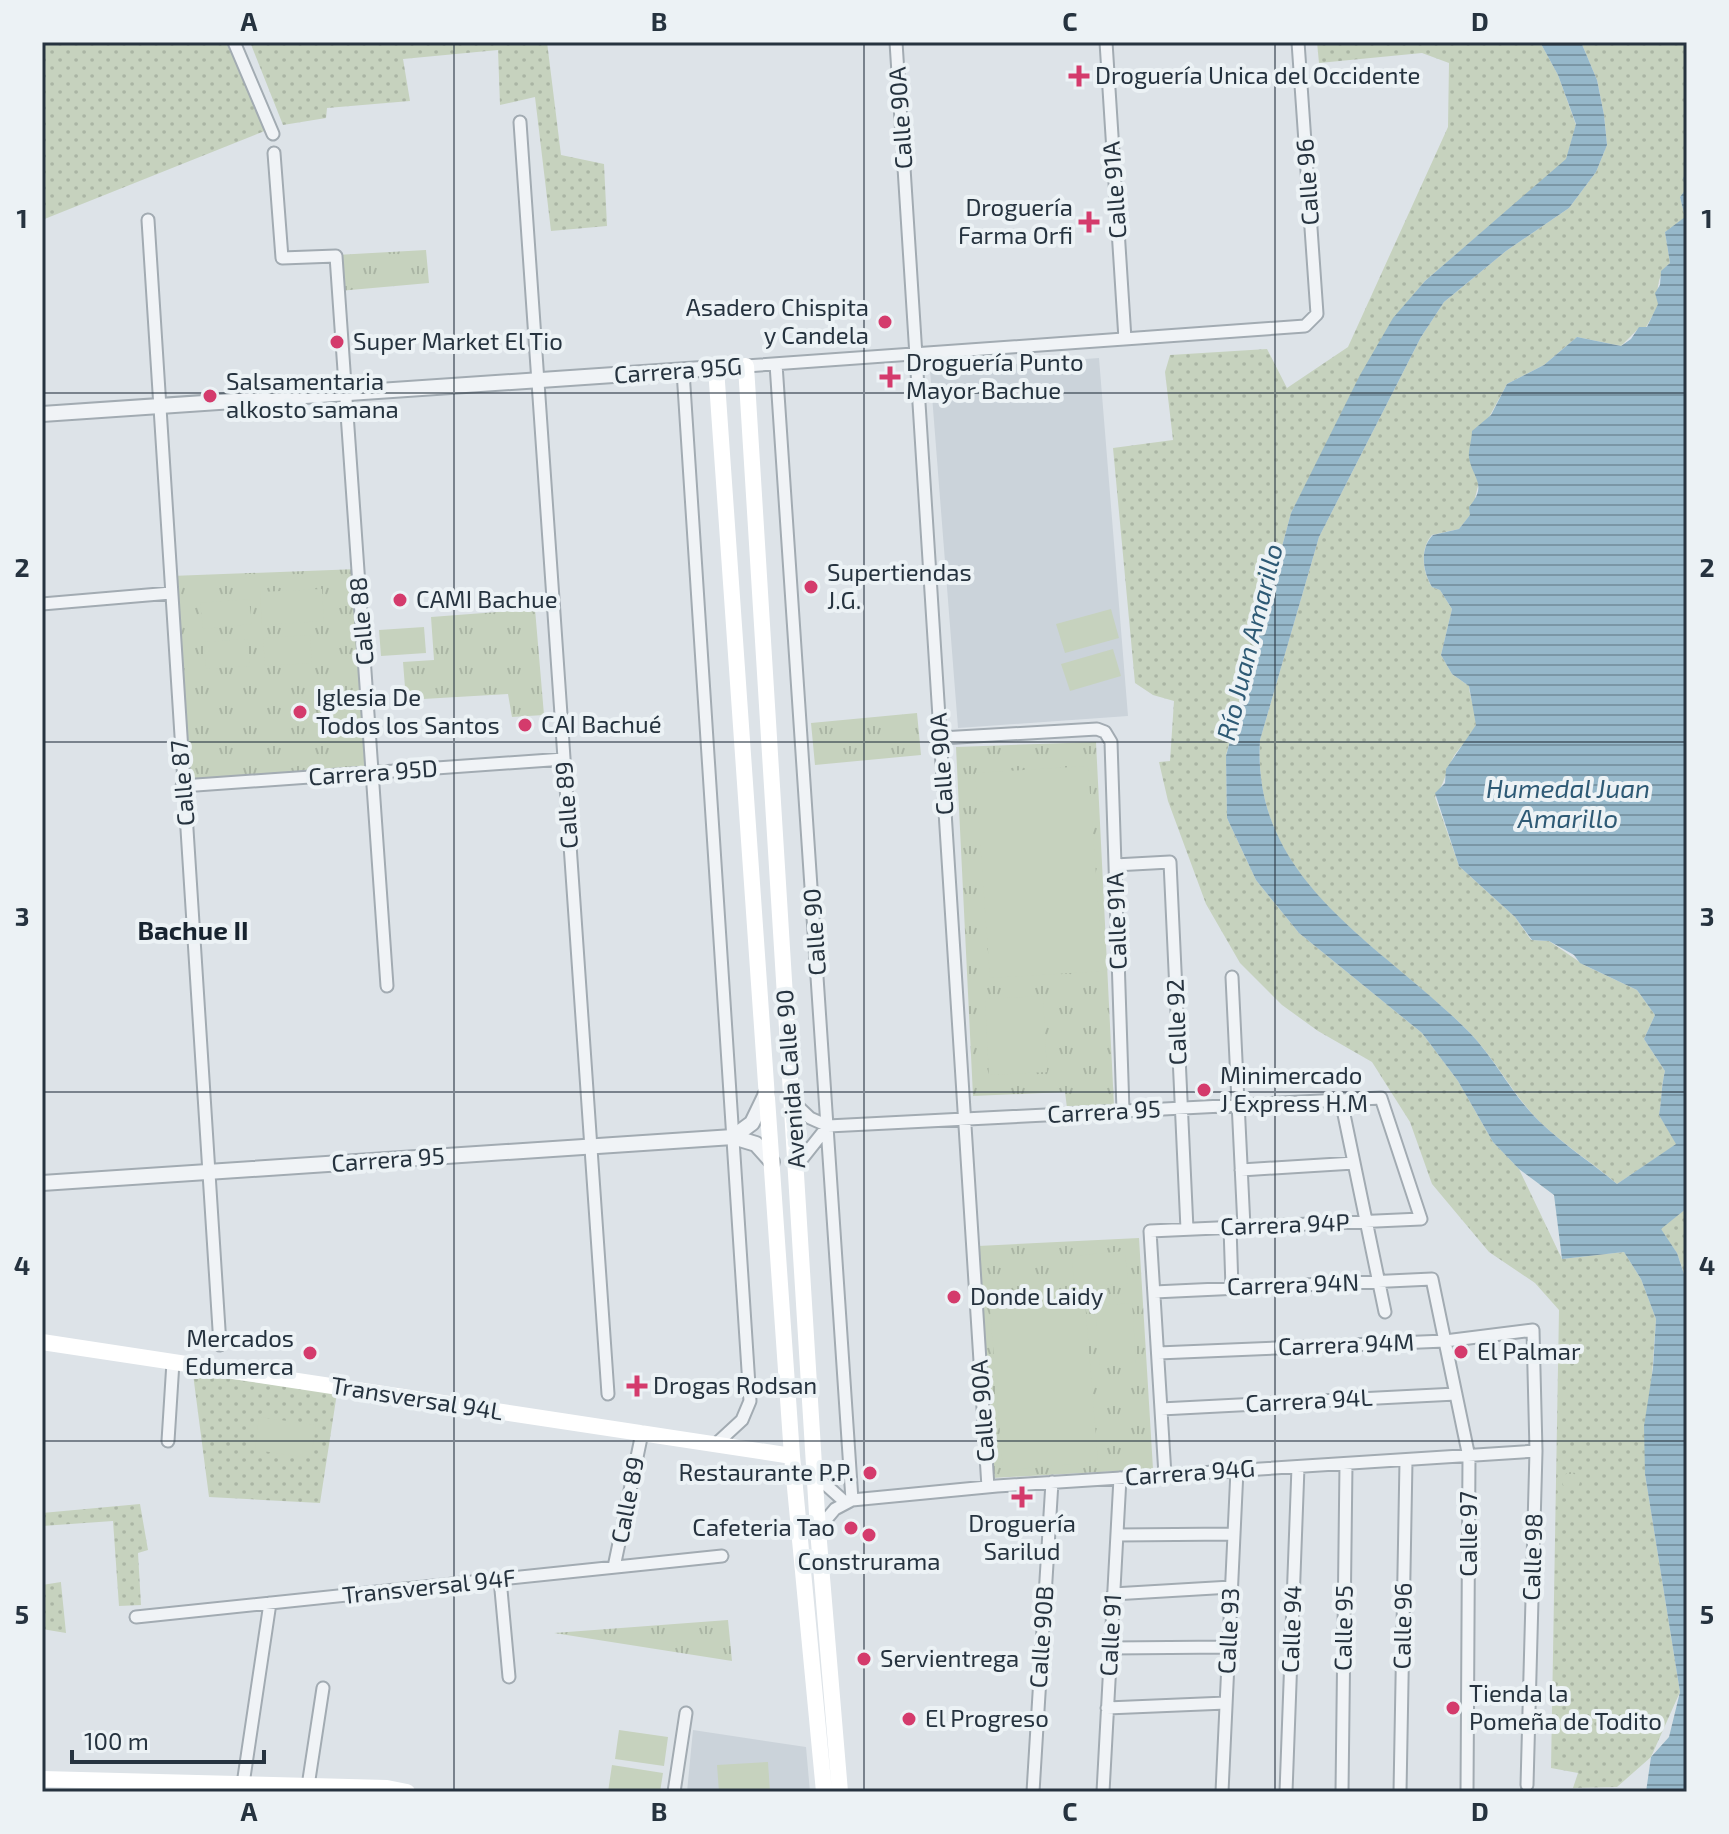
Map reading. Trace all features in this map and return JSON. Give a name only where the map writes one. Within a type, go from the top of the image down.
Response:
[{"type":"main road","name":"Carrera 95G","points":[[716,368],[746,366]]},
{"type":"main road","name":"Avenida Calle 90","points":[[746,366],[818,1530],[840,1792]]},
{"type":"main road","name":"Avenida Calle 90","points":[[716,368],[792,1456],[824,1792]]},
{"type":"main road","name":"Transversal 94L","points":[[42,1342],[792,1456]]},
{"type":"main road","points":[[792,1456],[816,1476]]},
{"type":"main road","points":[[42,1779],[308,1786],[407,1792]]},
{"type":"street","points":[[234,42],[273,134]]},
{"type":"street","name":"Calle 90A","points":[[896,42],[988,1487]]},
{"type":"street","name":"Calle 91A","points":[[1106,42],[1125,339]]},
{"type":"street","name":"Calle 96","points":[[1298,42],[1317,314],[1313,322]]},
{"type":"street","name":"Calle 89","points":[[520,122],[608,1394]]},
{"type":"street","name":"Calle 88","points":[[274,153],[282,258],[336,256],[387,986]]},
{"type":"street","name":"Calle 87","points":[[148,220],[220,1345]]},
{"type":"street","name":"Carrera 95G","points":[[746,366],[1305,326],[1313,322]]},
{"type":"street","name":"Calle 90","points":[[776,364],[828,1126],[848,1501]]},
{"type":"street","name":"Carrera 95G","points":[[42,414],[716,368]]},
{"type":"street","points":[[683,371],[750,1401],[742,1420],[716,1444]]},
{"type":"street","points":[[42,604],[171,593]]},
{"type":"street","name":"Calle 91A","points":[[941,738],[1097,729],[1105,732],[1111,742],[1123,1111]]},
{"type":"street","name":"Carrera 95D","points":[[182,786],[564,759]]},
{"type":"street","name":"Calle 92","points":[[1115,865],[1170,862],[1187,1229]]},
{"type":"street","points":[[1232,977],[1244,1227]]},
{"type":"street","points":[[733,1137],[752,1123],[766,1091]]},
{"type":"street","name":"Carrera 95","points":[[828,1126],[1381,1098],[1421,1219]]},
{"type":"street","points":[[1341,1100],[1385,1312]]},
{"type":"street","points":[[793,1102],[810,1118],[828,1126],[811,1142],[797,1165]]},
{"type":"street","points":[[733,1137],[756,1144],[772,1162]]},
{"type":"street","name":"Carrera 95","points":[[42,1183],[733,1137]]},
{"type":"street","points":[[1241,1170],[1354,1163]]},
{"type":"street","name":"Carrera 94P","points":[[1154,1292],[1150,1231],[1421,1219]]},
{"type":"street","points":[[1230,1227],[1232,1288]]},
{"type":"street","name":"Carrera 94N","points":[[1154,1292],[1432,1279]]},
{"type":"street","name":"Calle 97","points":[[1432,1279],[1469,1457],[1467,1792]]},
{"type":"street","points":[[1154,1292],[1165,1475]]},
{"type":"street","name":"Carrera 94M","points":[[1158,1353],[1445,1341],[1533,1330]]},
{"type":"street","name":"Calle 98","points":[[1527,1785],[1536,1451],[1533,1330]]},
{"type":"street","points":[[168,1441],[173,1362]]},
{"type":"street","name":"Carrera 94L","points":[[1161,1409],[1456,1394]]},
{"type":"street","name":"Calle 89","points":[[614,1567],[642,1433]]},
{"type":"street","name":"Carrera 94G","points":[[848,1501],[1052,1482],[1536,1451]]},
{"type":"street","name":"Calle 96","points":[[1400,1792],[1406,1461]]},
{"type":"street","name":"Calle 95","points":[[1342,1792],[1346,1464]]},
{"type":"street","name":"Calle 94","points":[[1286,1792],[1298,1467]]},
{"type":"street","name":"Calle 93","points":[[1222,1792],[1237,1470]]},
{"type":"street","points":[[816,1476],[848,1501],[818,1530]]},
{"type":"street","name":"Calle 91","points":[[1103,1792],[1120,1478]]},
{"type":"street","name":"Calle 90B","points":[[1033,1792],[1052,1482]]},
{"type":"street","points":[[1117,1535],[1234,1534]]},
{"type":"street","name":"Transversal 94F","points":[[136,1617],[722,1556]]},
{"type":"street","points":[[500,1579],[509,1677]]},
{"type":"street","points":[[1113,1594],[1231,1587]]},
{"type":"street","points":[[243,1784],[270,1603]]},
{"type":"street","points":[[1110,1648],[1229,1647]]},
{"type":"street","points":[[308,1786],[323,1688]]},
{"type":"street","points":[[1107,1708],[1226,1703]]},
{"type":"street","points":[[674,1792],[686,1713]]},
{"type":"shaded area","points":[[1099,358],[1128,716],[958,728],[930,370]]},
{"type":"shaded area","points":[[693,1730],[806,1747],[810,1792],[687,1792]]},
{"type":"green space","points":[[42,42],[232,42],[245,85],[267,130],[42,220]]},
{"type":"green space","points":[[250,42],[547,42],[561,155],[604,164],[607,226],[551,231],[535,97],[500,105],[498,50],[403,59],[410,101],[327,108],[326,118],[283,125]]},
{"type":"green space","points":[[1317,42],[1540,42],[1558,75],[1576,125],[1566,160],[1425,281],[1394,318],[1291,513],[1226,755],[1227,818],[1256,880],[1299,933],[1422,1033],[1458,1081],[1493,1142],[1519,1169],[1562,1259],[1624,1252],[1641,1279],[1656,1319],[1645,1474],[1680,1692],[1651,1757],[1617,1787],[1573,1788],[1578,1773],[1551,1768],[1559,1310],[1535,1283],[1489,1252],[1432,1184],[1410,1122],[1372,1062],[1318,1031],[1282,1005],[1240,963],[1206,904],[1168,801],[1159,762],[1170,761],[1174,701],[1153,695],[1135,683],[1113,448],[1173,440],[1165,372],[1170,355],[1267,349],[1287,388],[1348,347],[1448,127],[1449,63],[1422,53],[1319,63]]},
{"type":"green space","points":[[1581,42],[1687,42],[1687,189],[1680,197],[1685,217],[1680,224],[1665,232],[1670,263],[1659,282],[1659,304],[1645,329],[1639,328],[1621,346],[1577,337],[1544,365],[1507,384],[1469,454],[1479,482],[1471,514],[1459,529],[1432,535],[1424,560],[1432,587],[1440,590],[1452,609],[1441,655],[1452,674],[1469,686],[1476,715],[1474,728],[1454,756],[1435,797],[1459,866],[1515,917],[1531,940],[1549,941],[1584,965],[1637,990],[1655,1015],[1644,1039],[1665,1071],[1659,1115],[1677,1144],[1617,1184],[1541,1123],[1470,1033],[1329,907],[1300,873],[1277,834],[1263,790],[1260,740],[1319,537],[1421,337],[1444,302],[1506,251],[1569,208],[1596,172],[1607,145],[1604,115],[1597,80]]},
{"type":"green space","points":[[426,250],[429,283],[339,291],[336,255]]},
{"type":"green space","points":[[358,569],[372,773],[184,784],[171,576]]},
{"type":"green space","points":[[322,589],[324,621],[262,625],[260,592]]},
{"type":"green space","points":[[249,599],[252,624],[203,629],[200,603]]},
{"type":"green space","points":[[535,609],[544,715],[512,717],[508,694],[406,700],[403,662],[434,660],[431,617]]},
{"type":"green space","points":[[1111,609],[1119,638],[1065,653],[1056,624]]},
{"type":"green space","points":[[424,627],[426,653],[381,656],[379,630]]},
{"type":"green space","points":[[310,635],[312,663],[265,666],[263,638]]},
{"type":"green space","points":[[248,639],[250,666],[206,669],[204,642]]},
{"type":"green space","points":[[1113,649],[1121,676],[1070,691],[1061,664]]},
{"type":"green space","points":[[917,713],[921,755],[815,765],[811,723]]},
{"type":"green space","points":[[1096,742],[1114,1106],[1067,1108],[1065,1092],[973,1096],[956,747]]},
{"type":"green space","points":[[1088,766],[1103,971],[990,978],[975,773]]},
{"type":"green space","points":[[1043,996],[1047,1072],[989,1075],[985,999]]},
{"type":"green space","points":[[1687,1208],[1687,1283],[1677,1253],[1660,1229]]},
{"type":"green space","points":[[1139,1238],[1153,1469],[992,1478],[978,1246]]},
{"type":"green space","points":[[1125,1251],[1128,1283],[1074,1288],[1072,1256]]},
{"type":"green space","points":[[1084,1289],[1098,1462],[1003,1470],[989,1297]]},
{"type":"green space","points":[[1132,1303],[1136,1362],[1100,1365],[1095,1306]]},
{"type":"green space","points":[[193,1374],[337,1393],[320,1503],[209,1497]]},
{"type":"green space","points":[[259,1417],[316,1425],[311,1458],[255,1450]]},
{"type":"green space","points":[[1571,1472],[1580,1481],[1571,1490],[1562,1481]]},
{"type":"green space","points":[[140,1504],[148,1550],[138,1553],[141,1605],[119,1606],[113,1521],[42,1526],[42,1513]]},
{"type":"green space","points":[[61,1582],[66,1633],[42,1629],[42,1585]]},
{"type":"green space","points":[[728,1620],[732,1661],[554,1633]]},
{"type":"green space","points":[[619,1730],[668,1737],[664,1766],[615,1759]]},
{"type":"green space","points":[[768,1762],[770,1792],[719,1792],[717,1765]]},
{"type":"green space","points":[[612,1765],[663,1773],[660,1792],[608,1792]]},
{"type":"water","name":"Humedal Juan Amarillo","points":[[1540,42],[1581,42],[1597,80],[1607,145],[1596,172],[1569,208],[1506,251],[1444,302],[1421,337],[1319,537],[1260,740],[1263,790],[1277,834],[1300,872],[1329,907],[1470,1033],[1522,1102],[1550,1131],[1617,1184],[1676,1144],[1659,1115],[1665,1071],[1644,1039],[1655,1015],[1637,990],[1580,963],[1574,955],[1549,941],[1532,940],[1515,917],[1459,866],[1435,793],[1445,783],[1446,769],[1476,725],[1469,686],[1452,674],[1441,655],[1452,609],[1440,590],[1432,587],[1426,575],[1424,554],[1433,535],[1459,529],[1470,515],[1469,507],[1478,493],[1478,482],[1469,458],[1472,431],[1491,415],[1507,384],[1544,365],[1577,337],[1621,346],[1631,339],[1639,327],[1647,327],[1658,304],[1655,293],[1660,285],[1661,271],[1670,263],[1665,232],[1685,217],[1680,197],[1686,189],[1683,178],[1687,173],[1687,1208],[1661,1229],[1677,1253],[1687,1283],[1687,1792],[1646,1792],[1651,1757],[1669,1737],[1680,1692],[1645,1474],[1644,1426],[1653,1368],[1656,1319],[1641,1279],[1624,1252],[1562,1259],[1554,1195],[1519,1169],[1493,1142],[1458,1081],[1422,1033],[1299,933],[1256,880],[1227,818],[1226,756],[1291,513],[1360,375],[1393,318],[1425,281],[1566,159],[1576,124],[1558,75]]},
{"type":"place","name":"Droguería Unica del Occidente","points":[[1079,76]]},
{"type":"place","name":"Droguería Farma Orfi","points":[[1089,222]]},
{"type":"place","name":"Asadero Chispita y Candela","points":[[885,322]]},
{"type":"place","name":"Super Market El Tio","points":[[337,342]]},
{"type":"place","name":"Droguería Punto Mayor Bachue","points":[[890,377]]},
{"type":"place","name":"Salsamentaria alkosto samana","points":[[210,396]]},
{"type":"place","name":"Supertiendas J.G.","points":[[811,587]]},
{"type":"place","name":"CAMI Bachue","points":[[400,600]]},
{"type":"place","name":"Iglesia De Todos los Santos","points":[[300,712]]},
{"type":"place","name":"CAI Bachué","points":[[525,725]]},
{"type":"place","name":"Minimercado J Express H.M","points":[[1204,1090]]},
{"type":"place","name":"Donde Laidy","points":[[954,1297]]},
{"type":"place","name":"El Palmar","points":[[1461,1352]]},
{"type":"place","name":"Mercados Edumerca","points":[[310,1353]]},
{"type":"place","name":"Drogas Rodsan","points":[[637,1386]]},
{"type":"place","name":"Restaurante P.P.","points":[[870,1473]]},
{"type":"place","name":"Droguería Sarilud","points":[[1022,1497]]},
{"type":"place","name":"Cafeteria Tao","points":[[851,1528]]},
{"type":"place","name":"Construrama","points":[[869,1535]]},
{"type":"place","name":"Servientrega","points":[[864,1659]]},
{"type":"place","name":"Tienda la Pomeña de Todito","points":[[1453,1708]]},
{"type":"place","name":"El Progreso","points":[[909,1719]]},
{"type":"district","name":"Bachue II","points":[[193,931]]},
{"type":"water label","name":"Río Juan Amarillo","points":[[1250,642]]}]
